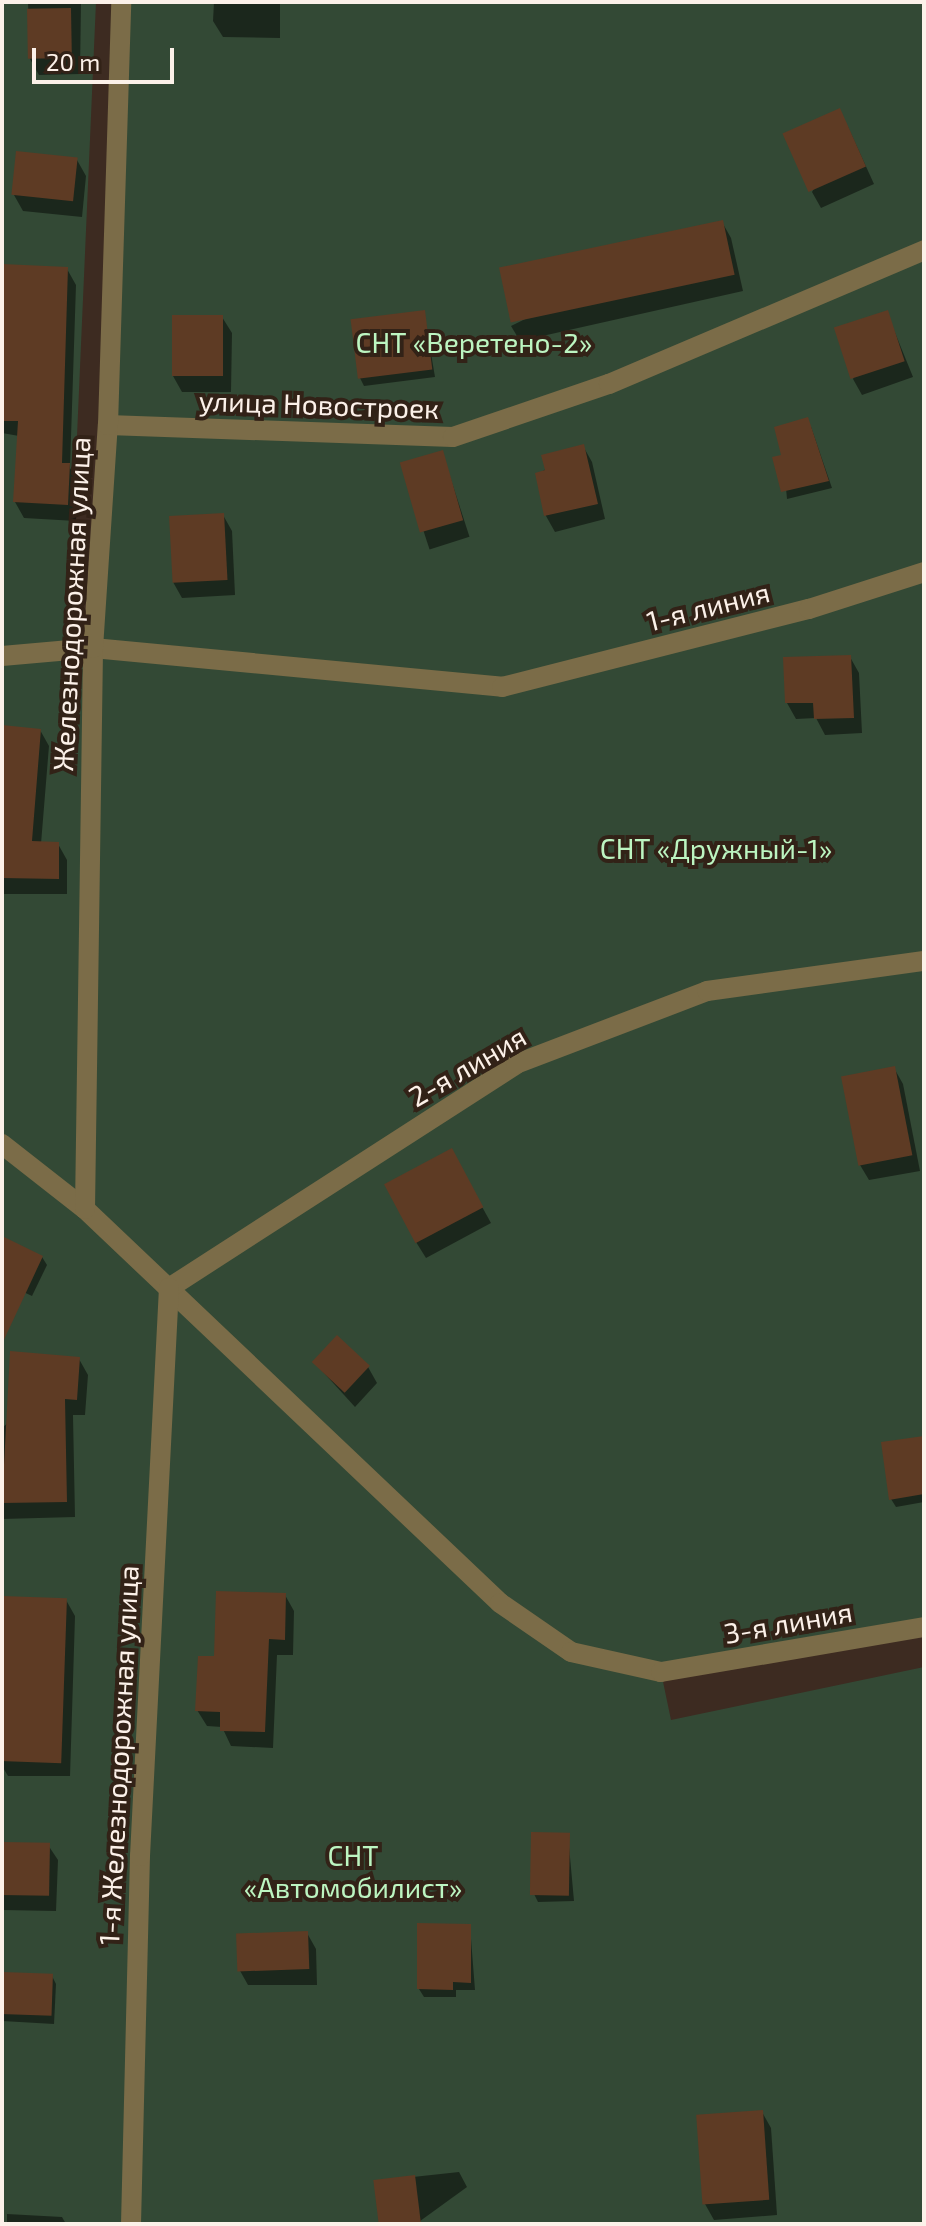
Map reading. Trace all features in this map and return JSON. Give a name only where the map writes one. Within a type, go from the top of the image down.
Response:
[{"type":"street","name":"Железнодорожная улица","points":[[85,1209],[93,648],[108,425],[121,2]]},
{"type":"street","name":"улица Новостроек","points":[[108,425],[453,437],[609,384],[924,250]]},
{"type":"street","name":"1-я линия","points":[[2,656],[93,648],[502,687],[809,609],[924,572]]},
{"type":"street","name":"2-я линия","points":[[169,1288],[516,1064],[707,991],[924,961]]},
{"type":"street","points":[[2,1144],[85,1209],[169,1288]]},
{"type":"street","name":"3-я линия","points":[[169,1288],[500,1603],[571,1652],[661,1672],[924,1627]]},
{"type":"street","name":"1-я Железнодорожная улица","points":[[131,2224],[140,1856],[169,1288]]},
{"type":"green space","points":[[2,2],[96,2],[69,619],[93,647],[121,2],[924,2],[924,1627],[661,1672],[671,1720],[924,1667],[924,2224],[2,2224]]},
{"type":"building","points":[[71,8],[72,58],[28,59],[27,9]]},
{"type":"building","points":[[840,108],[866,166],[808,192],[782,134]]},
{"type":"building","points":[[16,151],[78,157],[73,201],[11,195]]},
{"type":"building","points":[[723,220],[735,275],[511,322],[499,268]]},
{"type":"building","points":[[2,264],[68,267],[62,463],[70,463],[68,505],[13,502],[18,421],[2,421]]},
{"type":"building","points":[[425,310],[432,370],[358,379],[351,319]]},
{"type":"building","points":[[888,310],[905,361],[850,379],[834,328]]},
{"type":"building","points":[[172,315],[223,315],[223,376],[172,376]]},
{"type":"building","points":[[808,417],[829,481],[781,492],[772,457],[781,455],[774,427]]},
{"type":"building","points":[[584,444],[598,504],[544,516],[535,473],[545,470],[541,455]]},
{"type":"building","points":[[443,450],[463,520],[420,533],[400,462]]},
{"type":"building","points":[[224,513],[228,580],[173,583],[169,516]]},
{"type":"building","points":[[851,655],[854,718],[814,719],[813,703],[785,703],[783,657]]},
{"type":"building","points":[[2,725],[41,729],[32,841],[59,842],[59,879],[2,878]]},
{"type":"building","points":[[895,1066],[912,1155],[858,1166],[841,1076]]},
{"type":"building","points":[[452,1148],[483,1207],[415,1243],[384,1184]]},
{"type":"building","points":[[2,1236],[43,1256],[2,1344]]},
{"type":"building","points":[[337,1335],[370,1366],[345,1393],[312,1362]]},
{"type":"building","points":[[10,1351],[80,1357],[77,1400],[65,1399],[67,1502],[2,1503]]},
{"type":"building","points":[[924,1436],[924,1494],[889,1500],[881,1442]]},
{"type":"building","points":[[216,1591],[286,1593],[285,1640],[269,1639],[265,1732],[220,1731],[220,1712],[195,1711],[198,1656],[214,1656]]},
{"type":"building","points":[[2,1596],[67,1598],[61,1763],[2,1761]]},
{"type":"building","points":[[531,1832],[570,1833],[569,1896],[530,1895]]},
{"type":"building","points":[[2,1842],[50,1843],[49,1896],[2,1895]]},
{"type":"building","points":[[417,1923],[471,1924],[471,1983],[453,1982],[453,1990],[417,1989]]},
{"type":"building","points":[[308,1931],[309,1969],[237,1971],[236,1934]]},
{"type":"building","points":[[2,1972],[53,1974],[52,2016],[2,2014]]},
{"type":"building","points":[[763,2110],[769,2200],[702,2204],[696,2115]]},
{"type":"building","points":[[415,2175],[421,2224],[379,2224],[373,2180]]},
{"type":"park label","name":"СНТ «Веретено-2»","points":[[474,342]]},
{"type":"park label","name":"СНТ «Дружный-1»","points":[[716,848]]},
{"type":"park label","name":"СНТ «Автомобилист»","points":[[353,1871]]}]
